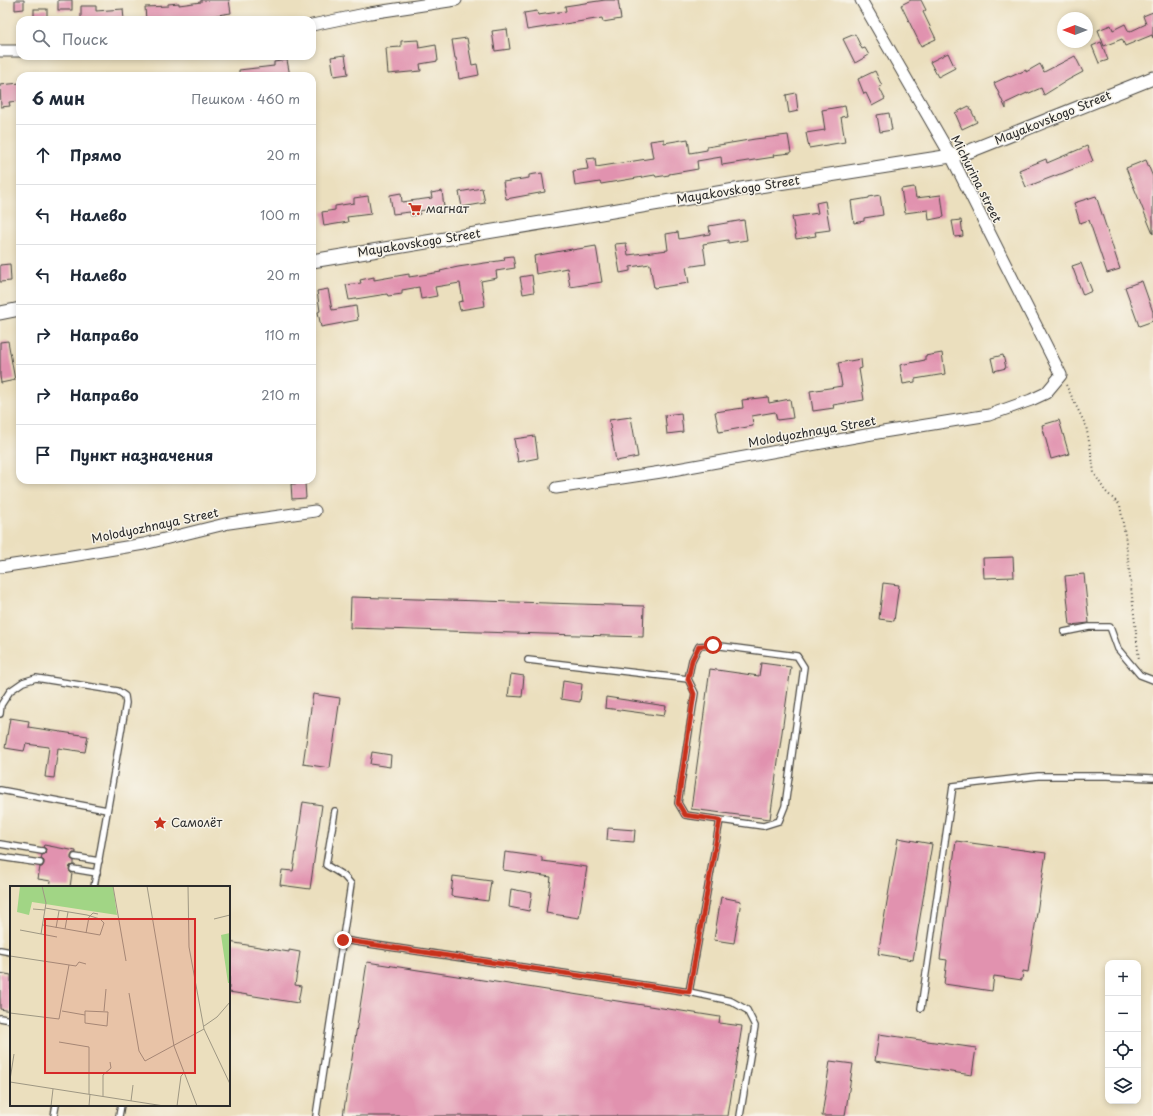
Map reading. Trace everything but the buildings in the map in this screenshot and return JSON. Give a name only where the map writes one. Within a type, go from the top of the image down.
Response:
[{"type":"street","points":[[316,24],[370,13],[456,0]]},
{"type":"street","name":"Michurina street","points":[[861,0],[951,156],[1061,375]]},
{"type":"street","points":[[0,51],[16,51]]},
{"type":"street","name":"Mayakovskogo Street","points":[[316,260],[747,188],[951,156],[970,151],[1152,79]]},
{"type":"street","points":[[0,313],[16,310]]},
{"type":"street","name":"Molodyozhnaya Street","points":[[556,488],[660,472],[883,432],[989,415],[1046,393],[1061,375]]},
{"type":"street","name":"Molodyozhnaya Street","points":[[0,567],[144,544],[229,523],[315,511]]},
{"type":"lane","points":[[1064,632],[1089,627],[1110,627],[1118,649],[1140,675],[1153,680]]},
{"type":"lane","points":[[713,645],[797,656],[804,667],[785,806],[779,820],[763,826],[685,815],[678,803],[694,694],[688,679],[692,660],[699,646],[713,645]]},
{"type":"lane","points":[[528,660],[688,679]]},
{"type":"lane","points":[[0,714],[1,705],[10,691],[23,682],[36,678],[118,691],[125,696],[126,703],[94,886]]},
{"type":"lane","points":[[921,1008],[952,786],[1038,776],[1153,778]]},
{"type":"lane","points":[[0,790],[107,810]]},
{"type":"lane","points":[[316,1116],[351,884],[344,876],[326,865],[335,811]]},
{"type":"lane","points":[[689,992],[720,820]]},
{"type":"lane","points":[[0,844],[42,851]]},
{"type":"lane","points":[[0,857],[40,863]]},
{"type":"lane","points":[[75,857],[99,861]]},
{"type":"lane","points":[[73,869],[97,873]]},
{"type":"lane","points":[[343,940],[689,992],[731,1001],[747,1010],[755,1026],[740,1116]]},
{"type":"lane","points":[[0,950],[10,952]]},
{"type":"lane","points":[[0,1018],[10,1020]]},
{"type":"lane","points":[[54,1116],[56,1106]]},
{"type":"lane","points":[[119,1116],[121,1106]]},
{"type":"path","points":[[1061,375],[1086,426],[1094,473],[1105,491],[1120,506],[1126,541],[1140,675]]},
{"type":"place","name":"магнат","points":[[415,209]]},
{"type":"place","name":"Самолёт","points":[[160,823]]},
{"type":"route","points":[[343,940],[689,992],[720,820],[685,815],[678,803],[694,694],[688,679],[692,660],[699,646],[713,645]]}]
